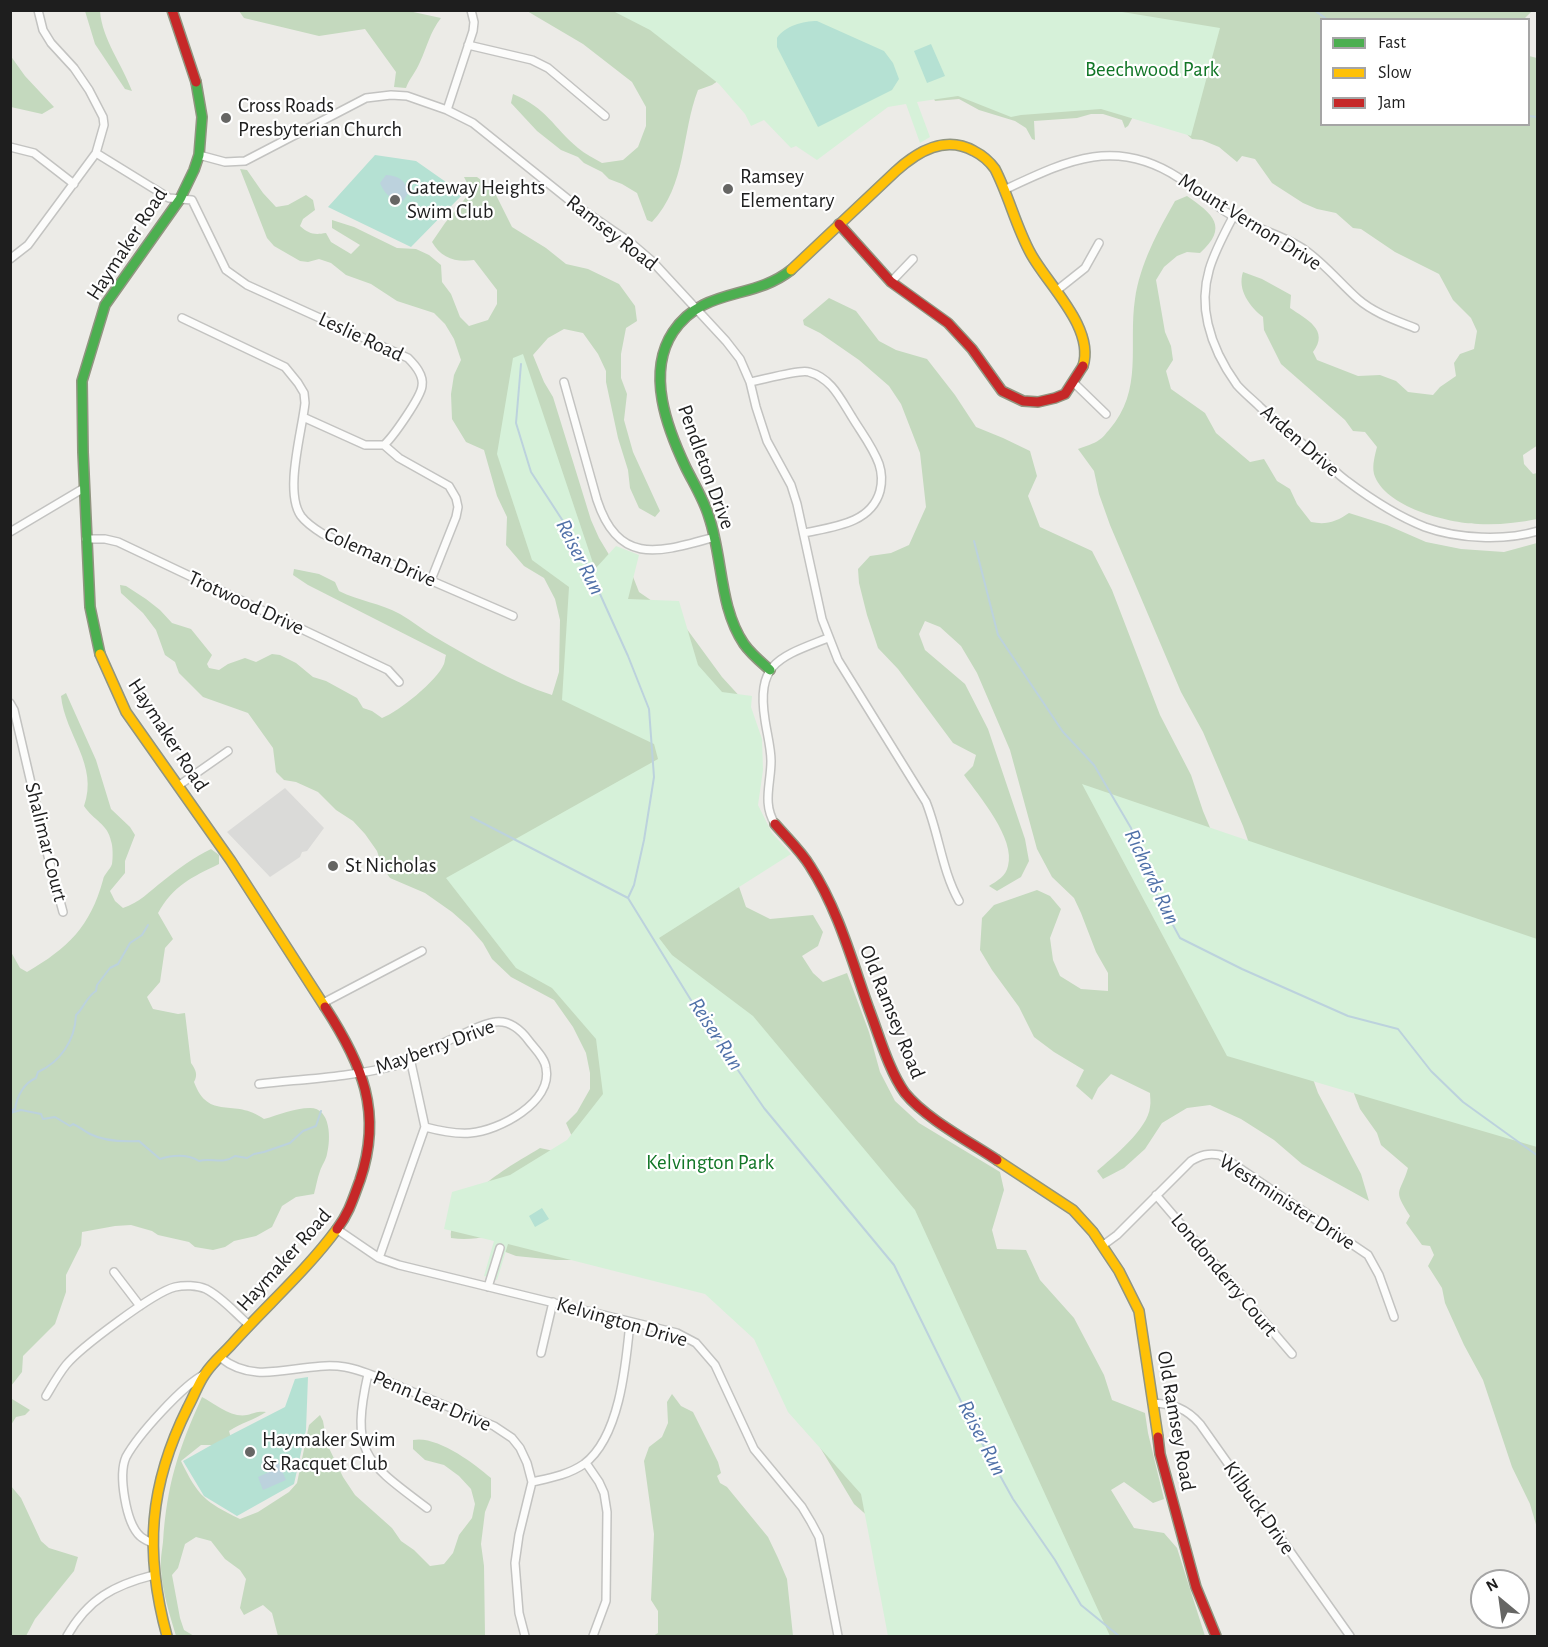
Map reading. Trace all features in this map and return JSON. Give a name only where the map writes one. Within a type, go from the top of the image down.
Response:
[{"type":"street","points":[[10,259],[28,245],[96,153],[104,125],[103,117],[74,68],[51,43],[43,30],[38,10]]},
{"type":"street","name":"Haymaker Road","points":[[152,1543],[141,1538],[128,1516],[123,1485],[125,1459],[138,1439],[182,1391],[205,1374],[221,1358],[338,1230],[348,1214],[368,1156],[370,1112],[361,1074],[346,1040],[239,872],[126,712],[102,661],[90,607],[82,381],[105,305],[180,199],[199,155],[202,117],[198,89],[172,10]]},
{"type":"street","points":[[447,110],[474,22],[471,10]]},
{"type":"street","points":[[468,45],[532,60],[548,68],[605,116]]},
{"type":"street","name":"Ramsey Road","points":[[199,155],[225,162],[245,161],[366,98],[382,95],[407,96],[447,110],[473,123],[574,204],[632,243],[652,261],[740,359],[750,382],[767,441],[790,485],[797,504],[828,638]]},
{"type":"street","points":[[695,308],[708,300],[764,287],[778,280],[903,164],[931,147],[944,144],[967,147],[987,158],[1004,190],[1030,253],[1081,330],[1086,357],[1082,370],[1074,383],[1065,394],[1038,402],[1023,401],[1002,391],[972,350],[948,323],[891,282],[839,224]]},
{"type":"street","points":[[10,147],[34,153],[74,184]]},
{"type":"street","points":[[96,153],[169,198],[180,199]]},
{"type":"street","name":"Mount Vernon Drive","points":[[1004,190],[1069,161],[1086,157],[1115,154],[1155,165],[1180,178],[1233,217],[1278,235],[1305,250],[1336,276],[1359,300],[1376,312],[1415,328]]},
{"type":"street","name":"Leslie Road","points":[[180,199],[192,200],[196,205],[222,263],[234,276],[247,285],[408,358],[415,364],[423,385],[420,393],[384,445]]},
{"type":"street","name":"Arden Drive","points":[[1233,217],[1208,266],[1204,292],[1207,322],[1214,345],[1239,387],[1286,431],[1346,480],[1397,515],[1428,528],[1464,535],[1492,538],[1525,535],[1538,531]]},
{"type":"street","points":[[1056,291],[1085,267],[1099,243]]},
{"type":"street","points":[[891,282],[913,259]]},
{"type":"street","name":"Pendleton Drive","points":[[695,308],[672,334],[663,352],[659,375],[663,404],[674,438],[710,520],[728,611],[746,646],[770,670]]},
{"type":"street","name":"Coleman Drive","points":[[182,318],[285,367],[292,373],[304,393],[303,417],[293,485],[294,501],[301,516],[313,528],[513,615]]},
{"type":"street","points":[[750,382],[807,371],[825,379],[837,392],[868,441],[880,466],[882,484],[877,501],[862,517],[844,525],[804,533]]},
{"type":"street","points":[[564,382],[597,500],[603,518],[613,533],[625,543],[653,551],[673,549],[715,537]]},
{"type":"street","points":[[1074,383],[1106,414]]},
{"type":"street","points":[[303,417],[365,445],[384,445],[399,458],[449,486],[458,507],[431,580]]},
{"type":"street","points":[[10,532],[84,488]]},
{"type":"street","name":"Trotwood Drive","points":[[86,539],[118,542],[388,670],[399,682]]},
{"type":"street","points":[[770,670],[792,653],[828,638],[844,673],[926,802],[952,889],[959,901]]},
{"type":"street","name":"Old Ramsey Road","points":[[770,670],[762,688],[771,762],[767,805],[775,824],[809,864],[822,887],[842,933],[882,1043],[907,1095],[928,1114],[1073,1210],[1086,1221],[1130,1291],[1138,1311],[1160,1454],[1169,1492],[1196,1587],[1216,1636]]},
{"type":"street","name":"Shalimar Court","points":[[10,703],[14,710],[63,912]]},
{"type":"street","points":[[178,786],[228,751]]},
{"type":"street","points":[[322,1003],[422,951]]},
{"type":"street","name":"Mayberry Drive","points":[[259,1084],[361,1074],[394,1065],[493,1022],[513,1025],[523,1033],[546,1066],[545,1085],[540,1095],[506,1124],[494,1129],[469,1133],[446,1132],[425,1127]]},
{"type":"street","points":[[379,1258],[425,1127],[410,1058]]},
{"type":"street","name":"Westminister Drive","points":[[1102,1246],[1117,1235],[1191,1161],[1200,1155],[1220,1155],[1368,1255],[1379,1275],[1394,1317]]},
{"type":"street","name":"Londonderry Court","points":[[1156,1195],[1292,1354]]},
{"type":"street","name":"Kelvington Drive","points":[[338,1230],[379,1258],[399,1265],[553,1302],[685,1337],[696,1342],[716,1365],[759,1458],[802,1507],[819,1538],[838,1636]]},
{"type":"street","points":[[488,1287],[500,1248]]},
{"type":"street","points":[[114,1272],[140,1306]]},
{"type":"street","points":[[46,1396],[67,1364],[140,1306],[163,1291],[190,1285],[206,1289],[249,1325]]},
{"type":"street","points":[[541,1353],[553,1302]]},
{"type":"street","points":[[532,1482],[567,1473],[586,1463],[602,1445],[610,1429],[626,1367],[630,1322]]},
{"type":"street","name":"Penn Lear Drive","points":[[221,1358],[230,1365],[251,1373],[268,1373],[316,1366],[345,1367],[368,1374],[504,1431],[520,1448],[527,1462],[532,1482],[515,1563],[519,1612],[525,1636]]},
{"type":"street","name":"Haymaker Road","points":[[167,1636],[157,1600],[154,1575],[152,1543],[156,1501],[173,1437],[205,1374]]},
{"type":"street","points":[[368,1374],[361,1407],[360,1427],[371,1461],[385,1476],[427,1508]]},
{"type":"street","name":"Kilbuck Drive","points":[[1153,1403],[1181,1407],[1195,1418],[1350,1636]]},
{"type":"street","points":[[586,1463],[604,1493],[607,1512],[606,1600],[593,1636]]},
{"type":"street","points":[[67,1636],[92,1604],[105,1593],[122,1584],[154,1575]]},
{"type":"shaded area","points":[[285,788],[324,828],[307,851],[302,852],[300,857],[270,877],[227,832]]},
{"type":"green space","points":[[404,10],[441,18],[406,88],[394,87],[396,72],[365,29],[319,36],[244,18],[239,11]]},
{"type":"green space","points":[[863,10],[756,55],[712,85],[698,90],[672,192],[652,222],[647,220],[637,193],[609,179],[578,157],[561,150],[537,131],[511,103],[513,94],[525,99],[549,118],[578,148],[602,163],[623,160],[638,147],[646,126],[646,107],[632,82],[583,44],[527,11]]},
{"type":"green space","name":"Beechwood Park","points":[[1110,10],[1220,28],[1191,136],[1101,109],[1011,117],[958,96],[917,102],[930,137],[920,143],[906,104],[888,107],[817,160],[796,146],[791,148],[764,120],[751,126],[745,114],[719,84],[650,30],[613,11]]},
{"type":"green space","points":[[85,11],[100,11],[104,32],[132,91],[125,89],[95,44]]},
{"type":"green space","points":[[894,11],[1532,11],[1525,18],[1320,18],[1320,126],[1530,126],[1530,56],[1537,58],[1538,445],[1523,455],[1524,464],[1533,474],[1537,473],[1537,519],[1500,524],[1465,523],[1418,511],[1390,496],[1380,486],[1374,474],[1377,447],[1365,432],[1353,431],[1345,420],[1281,364],[1264,330],[1263,317],[1249,303],[1242,285],[1243,272],[1262,279],[1291,295],[1290,308],[1309,321],[1317,331],[1318,344],[1313,352],[1317,360],[1358,376],[1380,375],[1396,381],[1408,392],[1433,395],[1456,376],[1454,363],[1460,354],[1474,349],[1477,331],[1471,318],[1453,300],[1439,274],[1395,252],[1361,229],[1353,228],[1336,213],[1303,203],[1272,183],[1255,159],[1242,156],[1237,162],[1219,147],[1202,140],[1192,139],[1181,129],[1136,111],[1125,128],[1122,120],[1103,114],[1034,121],[1035,140],[1026,128],[1015,121],[979,110],[959,99],[935,101]]},
{"type":"green space","points":[[817,21],[884,51],[893,63],[899,79],[892,90],[818,127],[777,47],[777,38],[789,27]]},
{"type":"green space","points":[[931,44],[945,76],[927,83],[914,51]]},
{"type":"green space","points":[[10,55],[25,76],[54,107],[42,114],[11,107]]},
{"type":"green space","name":"Gateway Heights Swim Club","points":[[375,155],[416,161],[463,194],[411,247],[328,207]]},
{"type":"green space","points":[[240,169],[247,170],[276,207],[288,205],[306,195],[313,200],[315,210],[303,219],[300,226],[312,233],[326,233],[331,242],[351,254],[360,245],[332,228],[332,220],[354,227],[397,248],[416,249],[429,255],[441,265],[442,282],[451,294],[460,317],[469,326],[488,320],[497,304],[497,290],[474,260],[461,261],[444,256],[432,242],[468,195],[468,185],[464,177],[477,177],[493,189],[512,227],[546,248],[566,264],[588,269],[619,284],[635,306],[637,321],[626,328],[621,354],[621,378],[627,394],[624,420],[633,452],[660,511],[655,517],[639,508],[630,488],[628,470],[618,438],[606,382],[606,371],[598,354],[583,333],[564,329],[548,338],[533,355],[553,397],[591,520],[611,558],[628,564],[639,592],[681,621],[722,677],[743,700],[736,878],[746,907],[770,919],[813,915],[823,932],[818,946],[802,956],[813,973],[823,982],[847,973],[869,1032],[880,1072],[895,1101],[919,1123],[1000,1172],[1004,1190],[992,1230],[997,1249],[1026,1250],[1040,1280],[1074,1318],[1104,1375],[1112,1400],[1145,1413],[1164,1499],[1153,1503],[1124,1482],[1111,1490],[1134,1528],[1164,1533],[1177,1548],[1205,1636],[917,1636],[871,1519],[854,1504],[806,1424],[805,1388],[712,1293],[587,1260],[516,1256],[503,1251],[512,1229],[482,1237],[451,1238],[453,1224],[460,1210],[484,1185],[540,1148],[563,1153],[574,1141],[566,1123],[577,1112],[590,1089],[590,1073],[586,1053],[573,1027],[554,1000],[511,977],[492,959],[483,943],[452,912],[425,893],[390,878],[382,866],[377,851],[353,821],[336,810],[318,792],[296,782],[284,780],[276,772],[273,748],[248,713],[203,697],[179,673],[175,662],[165,655],[156,630],[143,613],[121,593],[120,585],[126,586],[146,599],[172,623],[191,629],[212,655],[207,664],[209,668],[219,670],[245,658],[256,662],[272,654],[280,655],[296,663],[313,677],[326,681],[357,698],[363,708],[382,718],[407,703],[426,687],[440,671],[446,655],[308,585],[293,575],[294,569],[319,574],[335,582],[339,591],[392,610],[492,669],[552,695],[559,672],[560,620],[555,599],[544,578],[524,566],[506,545],[507,517],[497,496],[484,450],[466,442],[452,419],[451,394],[454,375],[461,360],[454,339],[445,324],[434,313],[397,301],[371,284],[346,275],[331,263],[319,259],[308,262],[300,261],[274,246],[267,238]]},
{"type":"green space","points":[[1187,196],[1210,215],[1215,228],[1214,236],[1200,253],[1187,252],[1177,256],[1164,267],[1156,280],[1165,332],[1171,346],[1173,360],[1166,371],[1171,389],[1205,413],[1216,433],[1250,462],[1264,459],[1277,481],[1290,489],[1297,504],[1311,522],[1331,522],[1349,513],[1387,525],[1426,542],[1461,549],[1504,552],[1537,543],[1537,1528],[1530,1504],[1512,1467],[1483,1380],[1445,1303],[1442,1288],[1428,1266],[1434,1255],[1430,1246],[1422,1245],[1406,1223],[1410,1216],[1399,1192],[1408,1168],[1381,1145],[1377,1133],[1360,1109],[1258,869],[1243,826],[1203,732],[1181,692],[1110,525],[1094,471],[1078,449],[1095,443],[1103,437],[1120,415],[1127,399],[1133,367],[1133,316],[1137,286],[1156,236],[1175,201]]},
{"type":"green space","points":[[829,298],[856,311],[879,341],[896,350],[927,359],[976,427],[1030,451],[1037,476],[1028,496],[1040,527],[1092,551],[1112,590],[1160,715],[1191,775],[1203,811],[1299,1040],[1318,1093],[1361,1174],[1369,1201],[1302,1164],[1274,1140],[1241,1119],[1210,1105],[1187,1108],[1162,1123],[1145,1149],[1124,1168],[1103,1179],[1097,1171],[1137,1133],[1148,1115],[1150,1093],[1111,1074],[1098,1088],[1092,1100],[1076,1086],[1084,1070],[1034,1037],[1019,1007],[980,950],[982,918],[994,905],[1037,890],[1050,896],[1061,909],[1050,938],[1053,960],[1060,976],[1081,989],[1108,991],[1108,973],[1096,952],[1074,898],[1052,877],[1037,849],[1010,750],[977,673],[961,646],[940,627],[925,621],[919,634],[925,650],[965,684],[988,729],[1025,839],[1029,861],[1021,877],[997,891],[989,886],[1005,873],[1009,855],[1007,843],[995,818],[964,775],[973,766],[976,755],[953,743],[898,669],[878,648],[867,615],[858,569],[870,556],[891,553],[909,545],[926,507],[920,453],[901,404],[889,386],[859,360],[820,333],[804,325],[803,320]]},
{"type":"green space","name":"Kelvington Park","points":[[523,354],[595,569],[616,546],[639,555],[628,599],[679,601],[698,665],[722,692],[752,696],[751,707],[762,739],[763,770],[758,805],[772,833],[791,854],[659,938],[672,955],[753,1016],[915,1210],[1110,1636],[888,1636],[861,1494],[788,1412],[754,1339],[705,1294],[508,1244],[497,1280],[484,1276],[494,1241],[444,1229],[452,1192],[510,1175],[567,1140],[603,1094],[596,1039],[552,988],[516,968],[446,878],[658,759],[654,744],[562,700],[569,587],[532,560],[497,454],[513,358]]},
{"type":"green space","points":[[66,693],[96,760],[111,809],[135,835],[125,861],[125,873],[110,891],[115,901],[123,908],[129,906],[198,856],[211,849],[219,855],[219,864],[184,883],[170,896],[158,913],[173,939],[165,948],[160,982],[147,997],[153,1009],[178,1014],[185,1013],[191,1063],[196,1072],[194,1082],[200,1094],[207,1102],[243,1110],[264,1119],[298,1109],[317,1109],[326,1119],[329,1140],[314,1194],[296,1197],[282,1206],[272,1227],[256,1236],[234,1241],[225,1247],[213,1250],[195,1247],[189,1242],[158,1235],[131,1225],[82,1232],[81,1245],[66,1275],[66,1292],[55,1324],[23,1356],[22,1372],[11,1386],[11,952],[20,968],[27,972],[66,945],[76,935],[91,911],[112,861],[112,846],[107,830],[84,806],[87,777],[80,750],[64,710],[61,696]]},
{"type":"green space","points":[[1082,784],[1537,939],[1537,1147],[1227,1056]]},
{"type":"green space","points":[[542,1208],[549,1219],[535,1227],[529,1216]]},
{"type":"green space","name":"Haymaker Swim & Racquet Club","points":[[308,1377],[306,1430],[294,1484],[237,1516],[204,1496],[183,1461],[285,1407],[295,1379]]},
{"type":"green space","points":[[11,1388],[12,1399],[30,1410],[25,1415],[16,1417],[11,1425]]},
{"type":"green space","points":[[672,1394],[681,1406],[693,1412],[718,1462],[721,1473],[717,1476],[720,1483],[727,1487],[768,1537],[787,1579],[793,1636],[653,1636],[658,1633],[658,1611],[651,1600],[654,1534],[644,1461],[649,1447],[662,1437],[668,1423],[667,1402]]},
{"type":"green space","points":[[202,1397],[223,1410],[235,1414],[266,1412],[229,1431],[233,1445],[201,1445],[181,1461],[192,1482],[204,1497],[218,1508],[240,1519],[258,1512],[289,1492],[297,1483],[309,1425],[320,1415],[327,1444],[343,1477],[355,1495],[430,1566],[444,1564],[453,1553],[459,1535],[472,1518],[475,1504],[471,1489],[459,1476],[444,1465],[425,1460],[413,1449],[413,1440],[443,1446],[465,1458],[491,1478],[491,1497],[485,1512],[481,1544],[484,1566],[485,1636],[278,1636],[272,1613],[263,1605],[244,1615],[240,1608],[246,1579],[240,1570],[225,1559],[211,1541],[196,1537],[185,1544],[178,1568],[172,1575],[184,1630],[194,1636],[176,1636],[162,1578],[161,1559],[167,1502],[186,1434]]},
{"type":"green space","points":[[11,1486],[21,1498],[41,1541],[49,1548],[78,1557],[74,1571],[35,1619],[26,1636],[11,1636]]},
{"type":"water","points":[[386,175],[395,176],[405,184],[409,192],[403,201],[391,197],[384,190],[380,183]]},
{"type":"water","points":[[277,1459],[286,1480],[263,1490],[258,1477],[271,1471],[268,1463]]},
{"type":"waterway","points":[[1314,10],[1325,18]]},
{"type":"waterway","points":[[1530,116],[1538,117]]},
{"type":"waterway","name":"Reiser Run","points":[[521,364],[516,423],[531,472],[576,541],[628,656],[649,709],[654,777],[644,840],[634,885],[628,898]]},
{"type":"waterway","name":"Richards Run","points":[[974,541],[998,635],[1063,732],[1094,765],[1131,828],[1153,888],[1180,938],[1242,969],[1348,1016],[1398,1029],[1431,1071],[1463,1102],[1538,1156]]},
{"type":"waterway","name":"Reiser Run","points":[[471,817],[628,898],[702,1018],[764,1108],[894,1265],[978,1436],[1013,1499],[1055,1560],[1081,1605],[1119,1636]]},
{"type":"waterway","points":[[10,1111],[15,1109],[19,1095],[36,1078],[38,1072],[53,1063],[65,1050],[73,1033],[76,1015],[96,991],[97,985],[110,968],[118,964],[130,943],[142,935],[148,925]]},
{"type":"waterway","points":[[10,1113],[21,1110],[41,1114],[43,1119],[55,1117],[70,1126],[73,1124],[101,1138],[139,1141],[160,1159],[180,1156],[199,1161],[226,1160],[235,1156],[247,1158],[290,1143],[303,1131],[316,1126],[321,1111]]},
{"type":"traffic: fast","points":[[100,654],[90,607],[82,381],[105,305],[180,199],[194,170],[199,155],[202,117],[196,82]]},
{"type":"traffic: fast","points":[[770,670],[753,655],[736,630],[726,598],[709,517],[672,436],[666,418],[660,383],[665,348],[673,332],[685,317],[714,300],[776,280],[791,270]]},
{"type":"traffic: slow","points":[[791,270],[913,157],[942,145],[963,146],[980,155],[995,169],[1031,254],[1076,322],[1085,352],[1083,366]]},
{"type":"traffic: slow","points":[[100,654],[126,712],[231,861],[325,1007]]},
{"type":"traffic: slow","points":[[997,1160],[1073,1210],[1093,1232],[1119,1271],[1139,1311],[1158,1437]]},
{"type":"traffic: slow","points":[[167,1636],[155,1576],[154,1519],[165,1464],[175,1436],[198,1386],[214,1362],[299,1274],[337,1229]]},
{"type":"traffic: jam","points":[[172,10],[196,82]]},
{"type":"traffic: jam","points":[[839,224],[891,282],[948,323],[972,349],[1002,391],[1023,401],[1038,402],[1055,398],[1065,394],[1083,366]]},
{"type":"traffic: jam","points":[[775,824],[806,860],[829,900],[899,1084],[924,1111],[997,1160]]},
{"type":"traffic: jam","points":[[325,1007],[358,1069],[369,1110],[367,1155],[353,1200],[337,1229]]},
{"type":"traffic: jam","points":[[1158,1437],[1160,1454],[1196,1587],[1216,1636]]},
{"type":"place","name":"Cross Roads Presbyterian Church","points":[[226,118]]},
{"type":"place","name":"Ramsey Elementary","points":[[728,189]]},
{"type":"place","name":"Gateway Heights Swim Club","points":[[395,200]]},
{"type":"place","name":"St Nicholas","points":[[333,866]]},
{"type":"place","name":"Haymaker Swim & Racquet Club","points":[[250,1452]]}]
